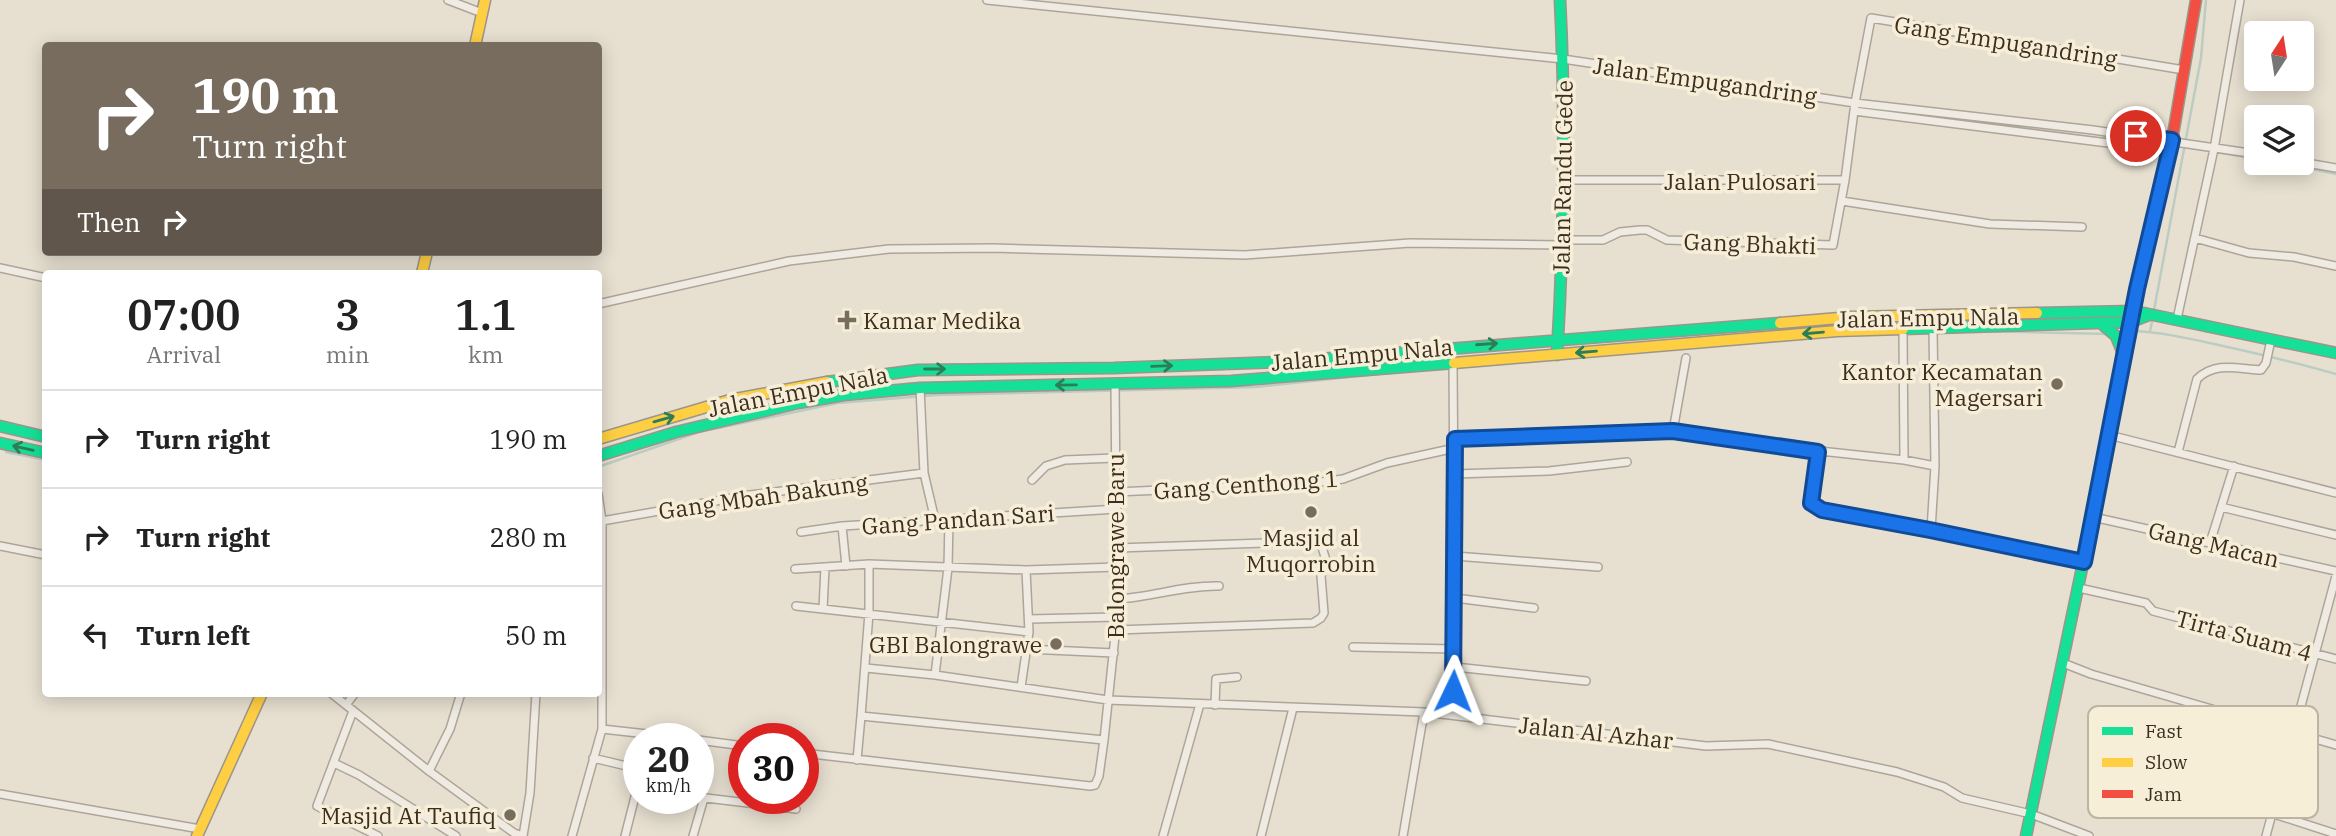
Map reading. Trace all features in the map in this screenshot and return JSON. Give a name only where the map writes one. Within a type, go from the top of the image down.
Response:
[{"type":"main road","points":[[476,42],[485,0]]},
{"type":"main road","name":"Jalan Randu Gede","points":[[1557,355],[1564,242],[1560,0]]},
{"type":"main road","points":[[2026,836],[2079,588],[2129,329],[2180,141],[2185,70],[2196,0]]},
{"type":"main road","name":"Jalan Empu Nala","points":[[602,438],[730,400],[841,379],[918,370],[1231,364],[1836,318],[2134,310],[2152,315]]},
{"type":"main road","points":[[2152,315],[2177,318],[2336,353]]},
{"type":"main road","name":"Jalan Empu Nala","points":[[602,455],[638,442],[732,418],[844,395],[1115,389],[1453,367],[1557,355],[1837,331],[1903,330],[1933,334],[2104,325],[2129,329],[2152,315]]},
{"type":"main road","points":[[1859,317],[1860,331]]},
{"type":"main road","points":[[1836,318],[1837,331]]},
{"type":"main road","points":[[2104,325],[2116,336],[2124,356]]},
{"type":"main road","points":[[0,426],[42,434]]},
{"type":"main road","points":[[633,428],[638,442]]},
{"type":"main road","points":[[0,443],[42,452]]},
{"type":"main road","points":[[199,832],[260,697]]},
{"type":"street","points":[[448,0],[482,13]]},
{"type":"street","name":"Jalan Empugandring","points":[[987,0],[1563,64],[1934,118],[2092,135],[2180,141]]},
{"type":"street","points":[[2177,318],[2214,150],[2241,0]]},
{"type":"street","name":"Gang Empugandring","points":[[1854,108],[1871,18],[2185,70]]},
{"type":"street","name":"Jalan Pulosari","points":[[1563,180],[1845,180],[1854,108]]},
{"type":"street","points":[[2180,141],[2214,150],[2244,153]]},
{"type":"street","points":[[2314,164],[2336,168]]},
{"type":"street","name":"Gang Bhakti","points":[[1564,242],[1603,240],[1623,232],[1644,230],[1667,240],[1833,245],[1845,180]]},
{"type":"street","points":[[1842,201],[1990,224],[2082,227]]},
{"type":"street","points":[[2195,238],[2249,253],[2294,257],[2336,265]]},
{"type":"street","points":[[602,303],[778,263],[889,249],[993,248],[1245,256],[1410,243],[1564,242]]},
{"type":"street","points":[[0,268],[42,277]]},
{"type":"street","points":[[1903,330],[1904,460]]},
{"type":"street","points":[[1930,530],[1935,466],[1933,334]]},
{"type":"street","points":[[2178,453],[2195,383],[2200,376],[2225,366],[2261,370],[2266,363],[2271,340]]},
{"type":"street","points":[[1673,431],[1686,358]]},
{"type":"street","points":[[1452,715],[1455,667],[1453,367]]},
{"type":"street","name":"Balongrawe Baru","points":[[857,760],[1095,785],[1099,776],[1104,740],[1118,599],[1115,389]]},
{"type":"street","points":[[921,393],[925,473],[935,520]]},
{"type":"street","name":"Gang Centhong 1","points":[[1116,492],[1343,479],[1387,463],[1455,444],[1673,431],[1935,466]]},
{"type":"street","points":[[2109,435],[2336,493]]},
{"type":"street","points":[[1818,452],[1811,503],[1822,510],[2084,562]]},
{"type":"street","points":[[1032,480],[1046,466],[1065,460],[1115,458]]},
{"type":"street","points":[[1454,474],[1549,471],[1627,462]]},
{"type":"street","points":[[2210,543],[2234,466]]},
{"type":"street","name":"Gang Mbah Bakung","points":[[602,521],[750,495],[925,473]]},
{"type":"street","points":[[2221,507],[2336,534]]},
{"type":"street","name":"Gang Pandan Sari","points":[[801,533],[842,526],[1117,509]]},
{"type":"street","name":"Gang Macan","points":[[2093,517],[2336,574]]},
{"type":"street","points":[[935,675],[948,568],[949,520]]},
{"type":"street","points":[[842,526],[846,566]]},
{"type":"street","points":[[1116,631],[1307,625],[1318,621],[1324,613],[1321,576],[1325,557],[1319,540],[1117,548]]},
{"type":"street","points":[[0,546],[42,554]]},
{"type":"street","points":[[1455,556],[1598,566]]},
{"type":"street","points":[[819,755],[857,760],[866,668],[869,564]]},
{"type":"street","points":[[796,569],[869,564],[1026,570],[1117,567]]},
{"type":"street","points":[[823,609],[825,568]]},
{"type":"street","points":[[1021,687],[1029,632],[1026,570]]},
{"type":"street","points":[[2302,706],[2336,574]]},
{"type":"street","points":[[1118,599],[1146,597],[1199,586],[1219,586]]},
{"type":"street","name":"Tirta Suam 4","points":[[2079,588],[2146,603],[2152,610],[2336,659]]},
{"type":"street","points":[[1455,598],[1534,608]]},
{"type":"street","points":[[796,606],[869,612],[1029,632]]},
{"type":"street","points":[[1029,619],[1117,617]]},
{"type":"street","points":[[1353,647],[1455,649]]},
{"type":"street","points":[[1027,649],[1114,653]]},
{"type":"street","points":[[2063,663],[2091,674],[2201,706]]},
{"type":"street","points":[[1455,667],[1586,681]]},
{"type":"street","name":"Jalan Al Azhar","points":[[866,668],[935,675],[1108,700],[1424,712],[1706,746],[1768,744],[1874,766],[1944,787],[1962,798],[2031,814],[2089,836]]},
{"type":"street","points":[[1215,705],[1216,679],[1237,677]]},
{"type":"street","points":[[338,697],[429,771],[514,833],[523,836],[530,793],[536,697]]},
{"type":"street","points":[[346,705],[352,697]]},
{"type":"street","points":[[429,771],[450,729],[457,697]]},
{"type":"street","points":[[572,836],[602,729],[602,697]]},
{"type":"street","points":[[1163,836],[1200,704]]},
{"type":"street","points":[[1261,836],[1293,708]]},
{"type":"street","points":[[353,711],[317,806],[378,836]]},
{"type":"street","points":[[1404,836],[1424,712]]},
{"type":"street","points":[[861,716],[1104,740]]},
{"type":"street","points":[[602,729],[623,731]]},
{"type":"street","points":[[2318,740],[2336,745]]},
{"type":"street","points":[[593,758],[623,765]]},
{"type":"street","points":[[334,763],[354,772],[456,836]]},
{"type":"street","points":[[0,794],[199,832]]},
{"type":"street","points":[[625,836],[631,814]]},
{"type":"street","points":[[693,836],[698,814]]},
{"type":"street","points":[[2266,836],[2271,818]]},
{"type":"street","points":[[2287,818],[2336,834]]},
{"type":"waterway","points":[[2154,310],[2201,58],[2206,0]]},
{"type":"waterway","points":[[2187,147],[2244,157]]},
{"type":"waterway","points":[[2314,170],[2336,174]]},
{"type":"waterway","points":[[2150,331],[2153,317]]},
{"type":"waterway","points":[[1979,331],[2109,334]]},
{"type":"waterway","points":[[2133,331],[2194,340],[2336,374]]},
{"type":"waterway","points":[[1850,335],[1913,333]]},
{"type":"waterway","points":[[602,466],[699,432],[838,403],[937,395],[1256,387],[1407,371]]},
{"type":"waterway","points":[[6,452],[42,459]]},
{"type":"traffic: fast","points":[[1557,355],[1563,178],[1560,0]]},
{"type":"traffic: fast","points":[[2026,836],[2105,458],[2136,294]]},
{"type":"traffic: fast","points":[[2037,313],[2134,311],[2336,353]]},
{"type":"traffic: fast","points":[[1903,329],[2131,322],[2149,315]]},
{"type":"traffic: fast","points":[[827,382],[918,370],[1114,368],[1282,362],[1780,323]]},
{"type":"traffic: fast","points":[[2102,324],[2116,336],[2124,356]]},
{"type":"traffic: fast","points":[[602,455],[676,432],[844,395],[920,388],[1231,381],[1454,363]]},
{"type":"traffic: fast","points":[[0,426],[42,436]]},
{"type":"traffic: fast","points":[[0,443],[42,452]]},
{"type":"traffic: slow","points":[[476,42],[485,0]]},
{"type":"traffic: slow","points":[[423,270],[426,256]]},
{"type":"traffic: slow","points":[[1780,323],[1851,317],[2037,313]]},
{"type":"traffic: slow","points":[[1454,363],[1837,331],[1903,329]]},
{"type":"traffic: slow","points":[[602,438],[730,400],[827,382]]},
{"type":"traffic: slow","points":[[197,836],[260,697]]},
{"type":"traffic: jam","points":[[2136,294],[2169,158],[2196,0]]},
{"type":"place","name":"Kamar Medika","points":[[847,320]]},
{"type":"place","name":"Kantor Kecamatan Magersari","points":[[2057,384]]},
{"type":"place","name":"Masjid al Muqorrobin","points":[[1311,512]]},
{"type":"place","name":"GBI Balongrawe","points":[[1056,644]]},
{"type":"place","name":"Masjid At Taufiq","points":[[510,815]]},
{"type":"route","points":[[1453,691],[1455,439],[1673,431],[1818,452],[1811,503],[1822,510],[2084,562],[2137,289],[2172,140],[2136,136]]}]
